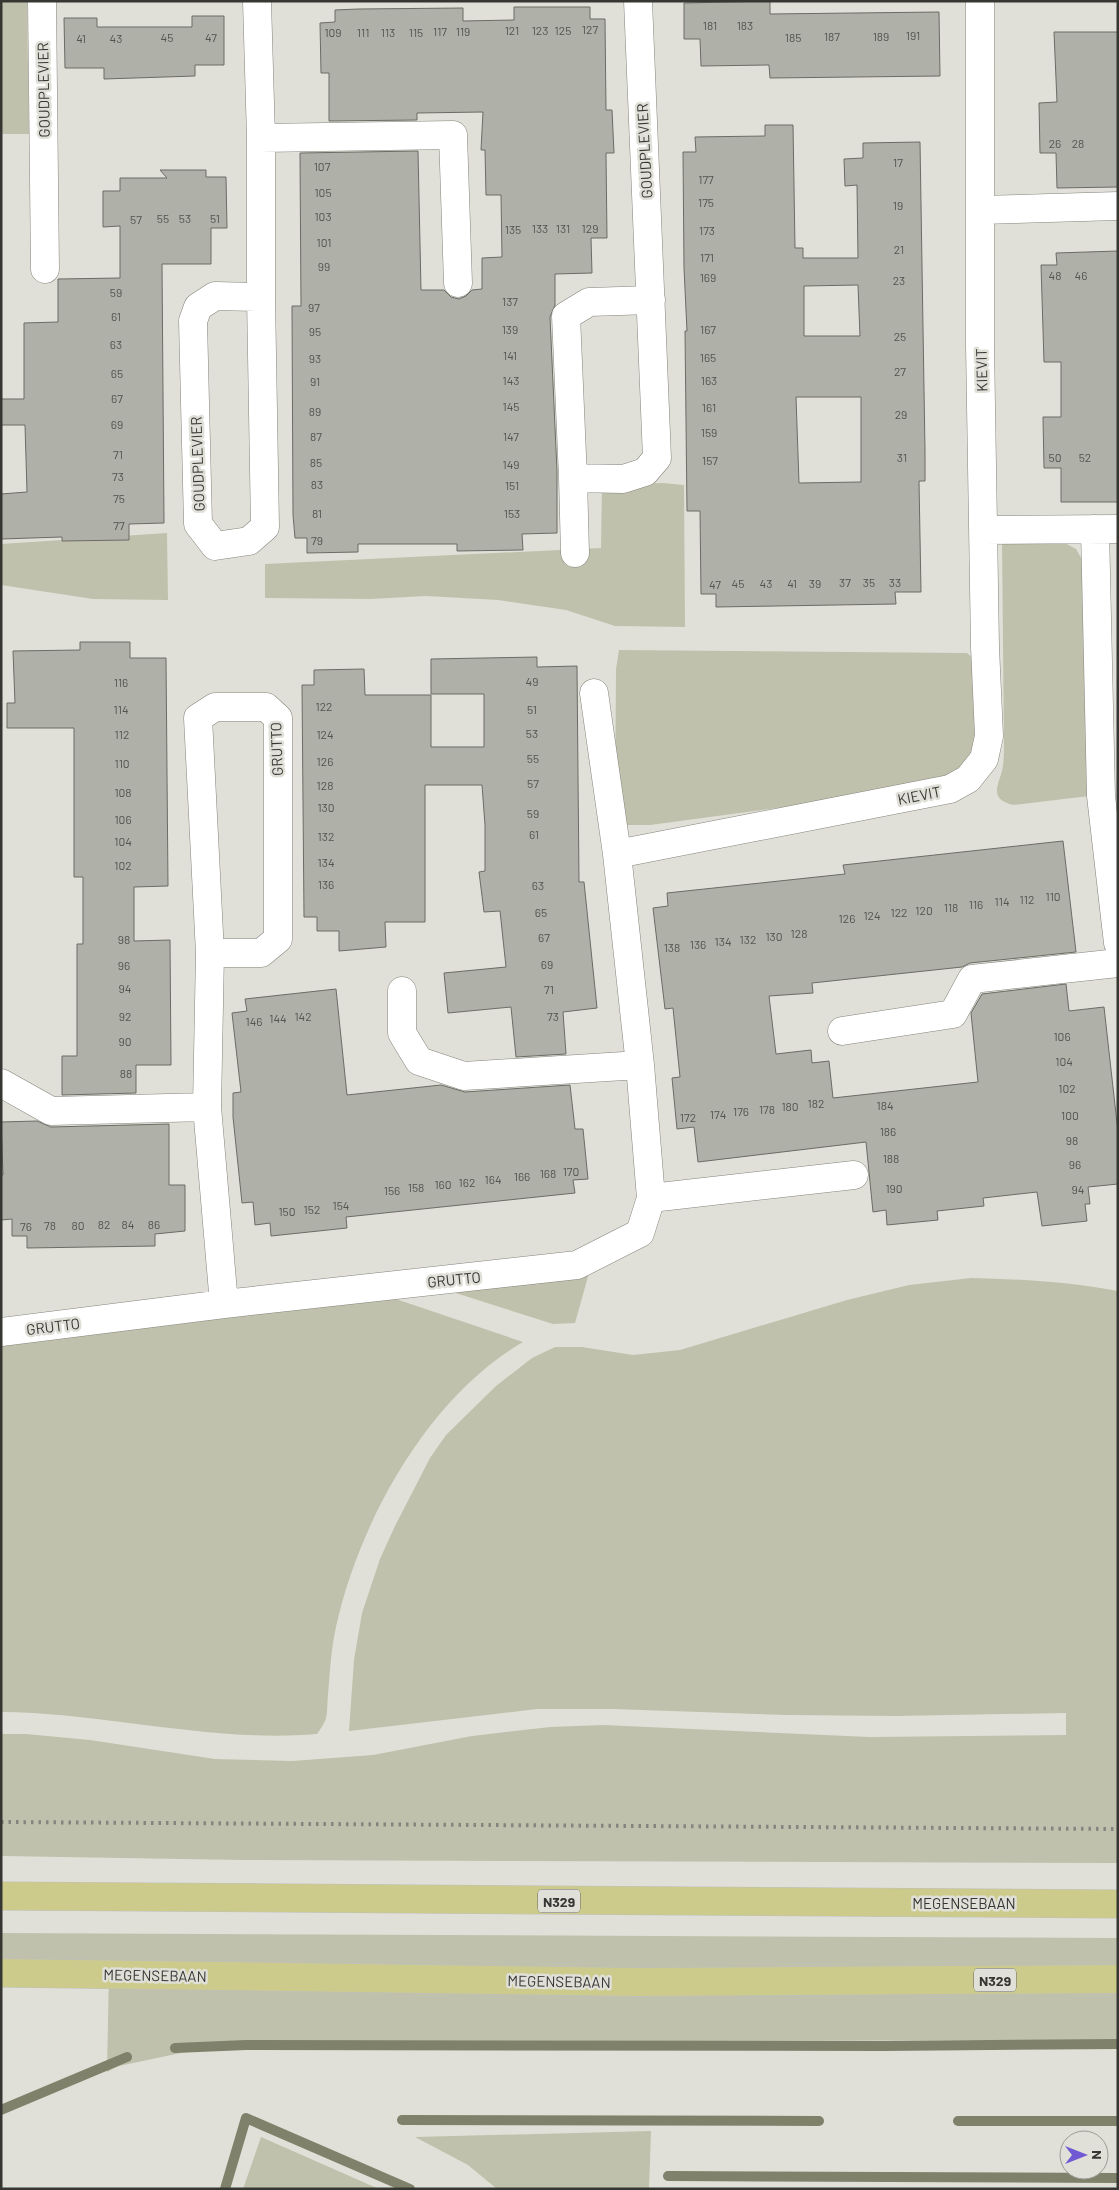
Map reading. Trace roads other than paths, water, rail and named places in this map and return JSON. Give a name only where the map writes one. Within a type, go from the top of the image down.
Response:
[{"type":"main road","name":"MEGENSEBAAN","points":[[1,1896],[1118,1904]]},
{"type":"main road","name":"MEGENSEBAAN","points":[[1,1973],[636,1982],[1118,1979]]},
{"type":"street","name":"GOUDPLEVIER","points":[[42,1],[45,269]]},
{"type":"street","name":"GOUDPLEVIER","points":[[257,1],[261,138],[264,526],[249,541],[215,546],[198,524],[193,321],[198,307],[215,296],[261,297]]},
{"type":"street","name":"GOUDPLEVIER","points":[[574,478],[623,479],[645,472],[657,458],[638,1]]},
{"type":"street","name":"KIEVIT","points":[[617,854],[950,789],[968,779],[984,759],[989,736],[985,647],[980,210],[980,1]]},
{"type":"street","points":[[261,138],[453,135],[458,283]]},
{"type":"street","points":[[980,210],[1118,206]]},
{"type":"street","points":[[575,553],[574,478],[566,316],[589,302],[651,300]]},
{"type":"street","points":[[984,530],[1106,529],[1101,796],[1118,944]]},
{"type":"street","points":[[402,991],[402,1033],[419,1062],[464,1076],[640,1065],[617,854],[594,693]]},
{"type":"street","name":"GRUTTO","points":[[210,953],[261,953],[278,939],[278,718],[266,707],[215,707],[198,718],[210,953],[207,1107],[224,1304]]},
{"type":"street","points":[[842,1031],[953,1014],[972,979],[1118,963]]},
{"type":"street","name":"GRUTTO","points":[[1,1332],[224,1304],[577,1265],[640,1234],[651,1198],[640,1065]]},
{"type":"street","points":[[1,1083],[51,1111],[207,1107]]},
{"type":"street","points":[[651,1198],[854,1175]]},
{"type":"waterway","points":[[175,2048],[246,2045],[883,2046],[1118,2044]]},
{"type":"waterway","points":[[1,2110],[127,2057]]},
{"type":"waterway","points":[[225,2189],[246,2118],[410,2189]]},
{"type":"waterway","points":[[402,2120],[819,2121]]},
{"type":"waterway","points":[[958,2121],[1118,2121]]},
{"type":"waterway","points":[[668,2176],[1118,2178]]},
{"type":"railway","points":[[1,1822],[1118,1829]]}]
